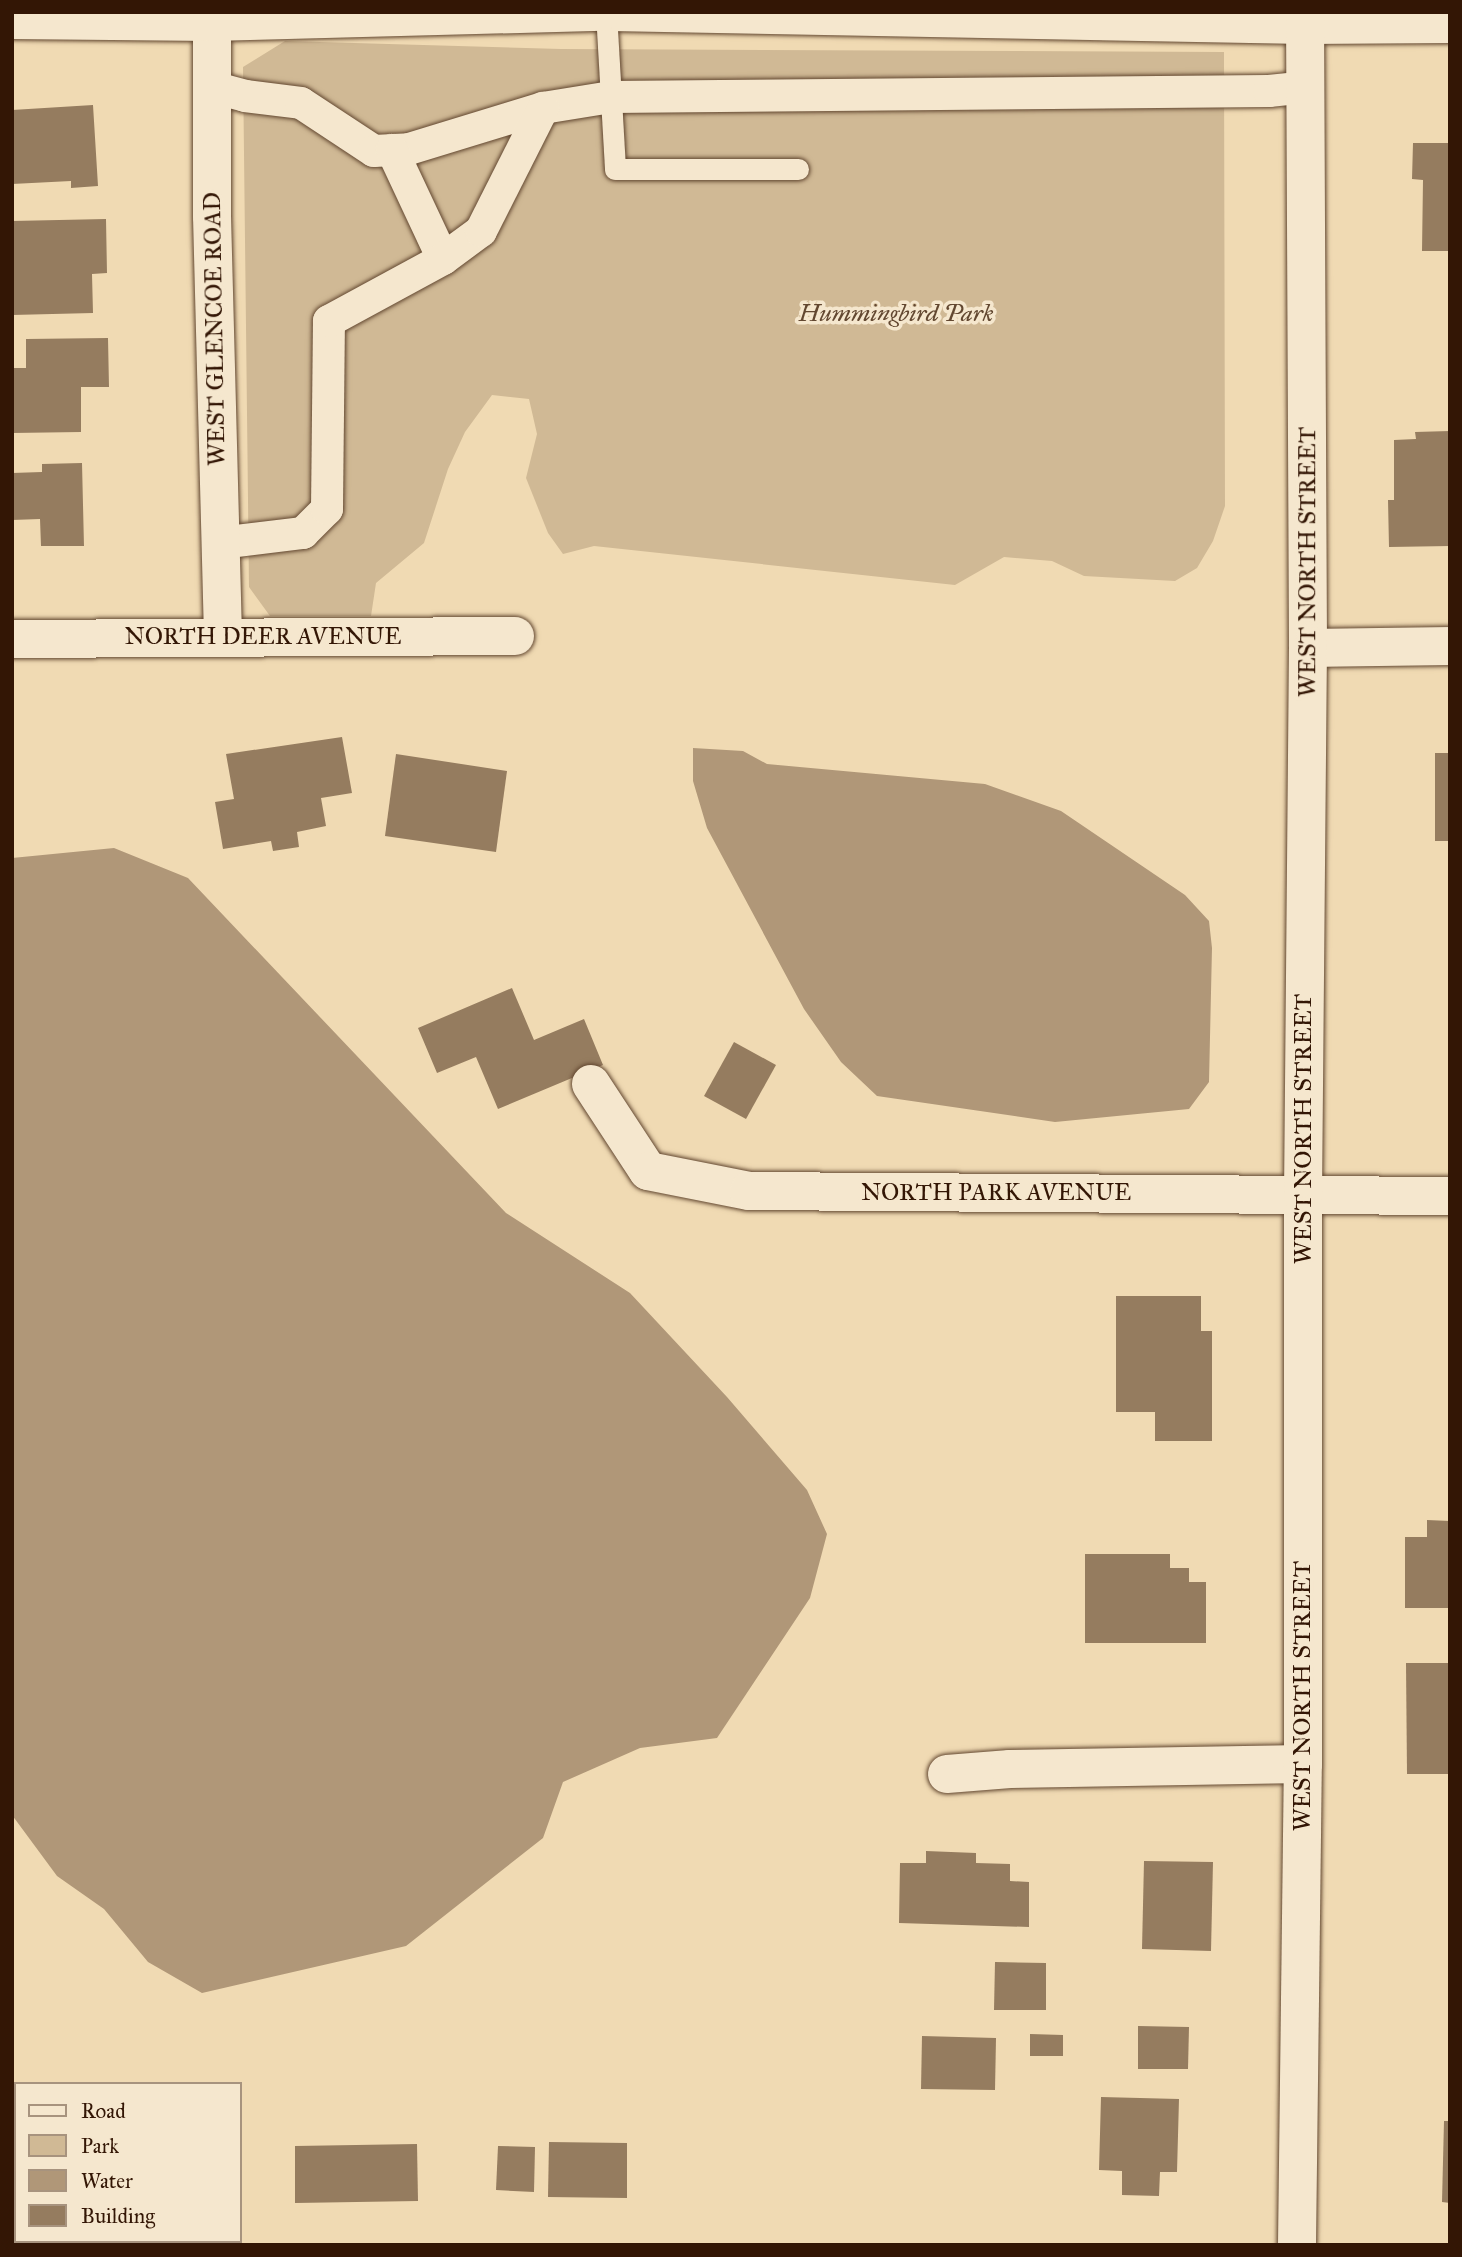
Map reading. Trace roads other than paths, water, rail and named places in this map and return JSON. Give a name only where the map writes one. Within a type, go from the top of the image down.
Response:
[{"type":"street","points":[[12,20],[606,12],[1305,19],[1450,24]]},
{"type":"street","name":"WEST GLENCOE ROAD","points":[[212,17],[223,636]]},
{"type":"street","name":"WEST NORTH STREET","points":[[1297,2245],[1303,1764],[1303,1196],[1308,648],[1305,19]]},
{"type":"street","points":[[212,87],[245,96],[301,103],[374,150],[409,149],[543,108],[611,97],[1269,91],[1306,88]]},
{"type":"street","points":[[220,543],[303,533],[327,509],[329,321],[443,259],[481,231],[543,108]]},
{"type":"street","points":[[392,150],[443,259]]},
{"type":"street","name":"NORTH DEER AVENUE","points":[[12,639],[515,636]]},
{"type":"street","points":[[1308,648],[1450,646]]},
{"type":"street","name":"NORTH PARK AVENUE","points":[[591,1084],[648,1171],[749,1191],[1450,1196]]},
{"type":"street","points":[[947,1774],[1010,1769],[1303,1764]]},
{"type":"lane","points":[[606,12],[615,169],[798,169]]},
{"type":"water","points":[[693,748],[743,751],[767,764],[985,784],[1061,811],[1185,895],[1209,921],[1212,948],[1209,1082],[1189,1109],[1055,1122],[877,1096],[841,1062],[804,1009],[707,828],[693,781]]},
{"type":"water","points":[[114,848],[188,878],[506,1213],[630,1293],[727,1397],[807,1490],[827,1534],[810,1598],[717,1738],[640,1748],[563,1782],[543,1838],[406,1946],[202,1993],[148,1962],[104,1909],[57,1876],[12,1815],[12,858]]},
{"type":"park label","name":"Hummingbird Park","points":[[896,314]]}]
